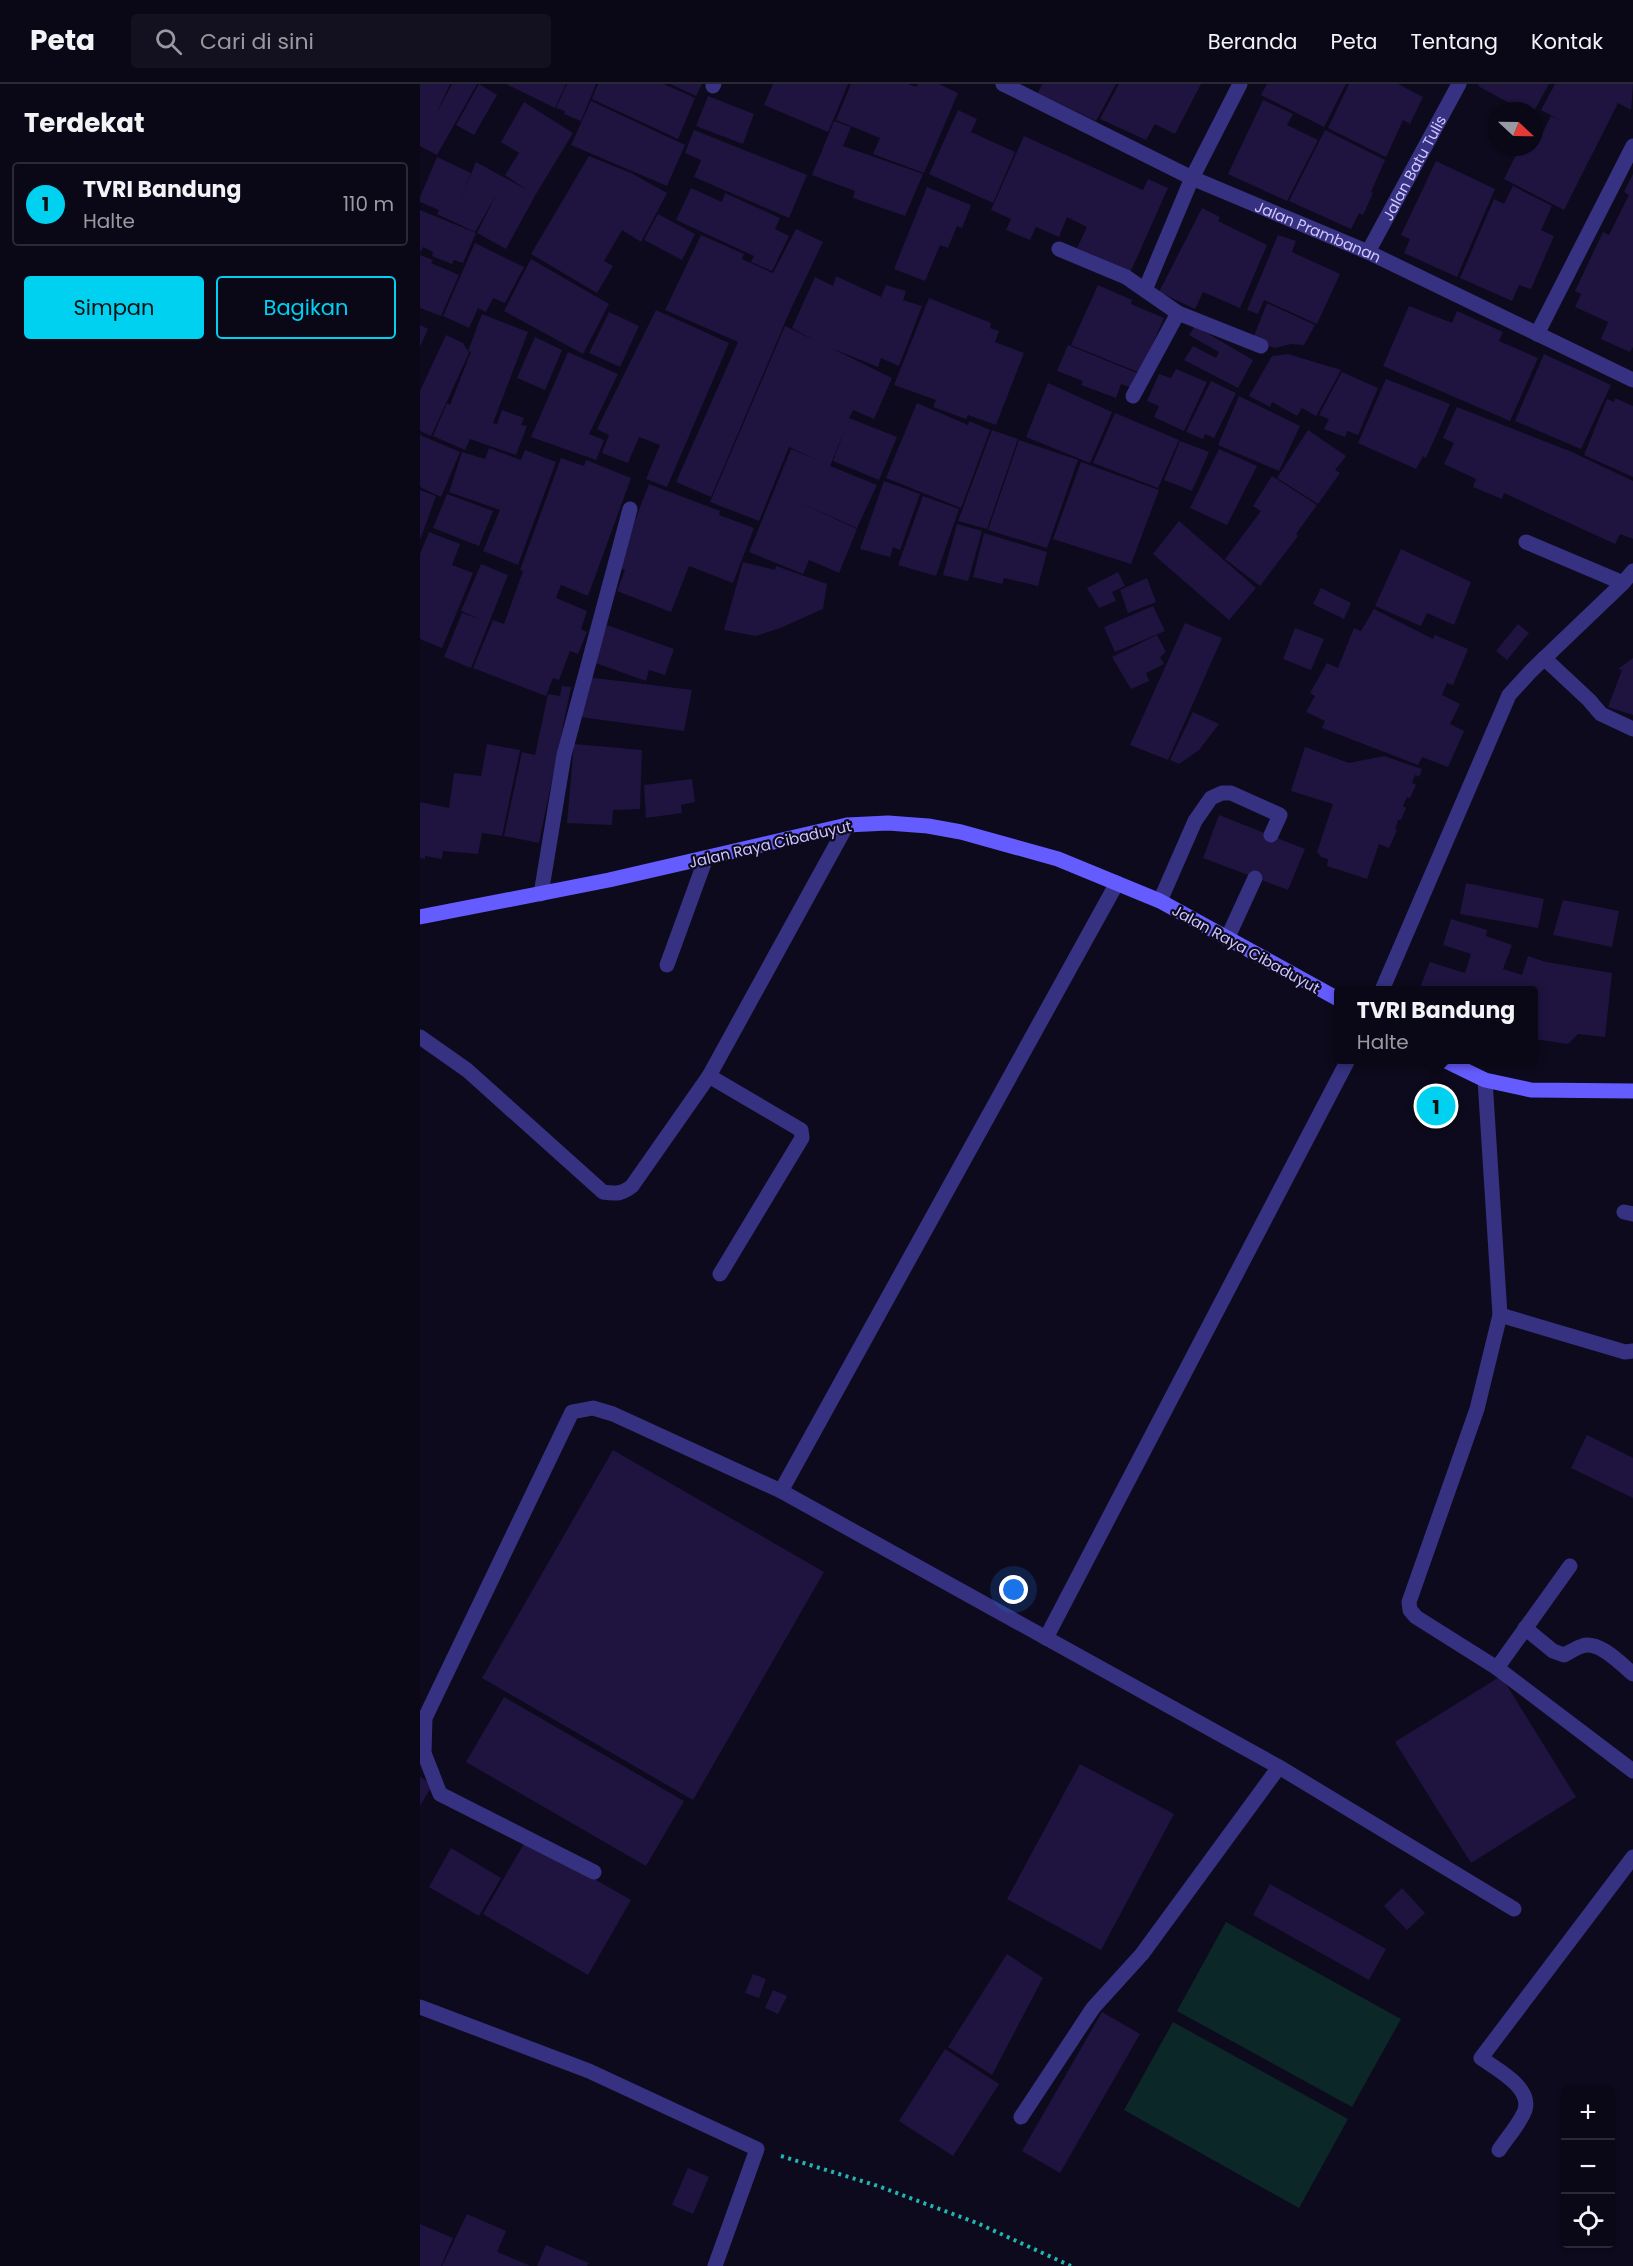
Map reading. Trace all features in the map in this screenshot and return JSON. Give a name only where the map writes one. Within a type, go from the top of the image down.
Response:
[{"type":"main road","name":"Jalan Raya Cibaduyut","points":[[420,917],[542,894],[847,825],[888,823],[961,832],[1058,859],[1160,901],[1334,997]]},
{"type":"main road","points":[[1454,1064],[1485,1080],[1531,1090],[1633,1091]]},
{"type":"street","points":[[1145,290],[1192,178],[1240,84]]},
{"type":"street","name":"Jalan Batu Tulis","points":[[1368,252],[1459,84]]},
{"type":"street","name":"Jalan Prambanan","points":[[1009,85],[1192,178],[1368,252],[1633,380]]},
{"type":"street","points":[[1537,334],[1633,146]]},
{"type":"street","points":[[1059,249],[1126,277],[1178,313],[1261,346]]},
{"type":"street","points":[[1133,396],[1178,313]]},
{"type":"street","points":[[542,894],[564,755],[630,509]]},
{"type":"street","points":[[1526,542],[1623,584]]},
{"type":"street","points":[[1384,986],[1509,696],[1544,658],[1623,584],[1633,570]]},
{"type":"street","points":[[1544,658],[1601,714],[1633,729]]},
{"type":"street","points":[[1160,901],[1195,821],[1211,798],[1231,793],[1280,815],[1271,836]]},
{"type":"street","points":[[420,1037],[467,1070],[603,1192],[623,1193],[632,1186],[709,1076],[847,825]]},
{"type":"street","points":[[667,965],[706,858]]},
{"type":"street","points":[[1227,939],[1255,878]]},
{"type":"street","points":[[781,1491],[1117,883]]},
{"type":"street","points":[[1046,1638],[1345,1064]]},
{"type":"street","points":[[709,1076],[801,1130],[802,1138],[720,1274]]},
{"type":"street","points":[[1485,1080],[1500,1314],[1477,1409],[1409,1602],[1410,1610],[1416,1617],[1497,1668],[1633,1771]]},
{"type":"street","points":[[1500,1314],[1625,1352],[1633,1351]]},
{"type":"street","points":[[594,1872],[440,1794],[424,1753],[425,1718],[572,1412],[593,1408],[613,1414],[781,1491],[1278,1767],[1514,1909]]},
{"type":"street","points":[[1497,1668],[1570,1566]]},
{"type":"street","points":[[1525,1628],[1553,1652],[1564,1655],[1584,1645],[1593,1646],[1602,1649],[1633,1674]]},
{"type":"street","points":[[1021,2117],[1094,2008],[1142,1954],[1278,1767]]},
{"type":"street","points":[[1499,2150],[1525,2109],[1525,2097],[1521,2089],[1481,2058],[1633,1857]]},
{"type":"street","points":[[420,2007],[589,2071],[752,2146],[715,2266]]},
{"type":"path","points":[[752,2146],[878,2186],[976,2223],[1071,2266]]},
{"type":"green space","points":[[1226,1922],[1401,2019],[1352,2107],[1177,2011]]},
{"type":"green space","points":[[1173,2022],[1348,2119],[1299,2208],[1124,2110]]},
{"type":"building","points":[[420,84],[450,84],[436,114],[452,84],[477,84],[437,155],[420,146]]},
{"type":"building","points":[[479,84],[497,95],[474,135],[456,125]]},
{"type":"building","points":[[506,84],[566,84],[555,108]]},
{"type":"building","points":[[567,84],[596,84],[581,121],[556,108]]},
{"type":"building","points":[[598,84],[664,84],[695,98],[678,139],[592,99]]},
{"type":"building","points":[[670,84],[702,84],[696,96]]},
{"type":"building","points":[[773,84],[848,84],[828,132],[764,105]]},
{"type":"building","points":[[851,84],[908,84],[916,87],[918,84],[939,84],[958,93],[924,173],[873,154],[880,138],[836,120]]},
{"type":"building","points":[[1042,84],[1116,84],[1096,121],[1038,93]]},
{"type":"building","points":[[1119,84],[1201,84],[1175,134],[1155,124],[1146,140],[1100,119]]},
{"type":"building","points":[[1267,84],[1346,84],[1324,127],[1261,95]]},
{"type":"building","points":[[1349,84],[1398,84],[1423,97],[1410,124],[1403,120],[1386,157],[1328,128]]},
{"type":"building","points":[[1479,84],[1549,84],[1539,102],[1507,102],[1478,86]]},
{"type":"building","points":[[1555,84],[1633,84],[1631,110],[1618,103],[1564,210],[1504,179],[1516,156],[1543,156],[1543,132],[1551,116],[1564,122],[1543,111],[1543,106]]},
{"type":"building","points":[[708,96],[754,114],[743,144],[696,126]]},
{"type":"building","points":[[1263,100],[1293,114],[1287,125],[1318,140],[1287,201],[1228,174]]},
{"type":"building","points":[[591,101],[685,145],[667,186],[571,145]]},
{"type":"building","points":[[524,102],[573,133],[506,249],[477,233],[497,193],[475,232],[437,214],[439,210],[420,202],[420,197],[437,157],[471,173],[460,201],[476,162],[527,190],[505,175],[519,153],[501,142]]},
{"type":"building","points":[[958,110],[977,119],[971,132],[1015,152],[993,203],[929,174]]},
{"type":"building","points":[[834,121],[851,127],[843,146],[923,174],[905,216],[853,198],[855,191],[812,175]]},
{"type":"building","points":[[694,130],[807,175],[789,218],[694,177],[701,160],[685,153]]},
{"type":"building","points":[[1325,130],[1385,160],[1363,215],[1359,213],[1351,229],[1289,201]]},
{"type":"building","points":[[1024,136],[1143,190],[1148,179],[1168,188],[1130,273],[1077,248],[1087,227],[1067,217],[1059,237],[1036,227],[1030,240],[1006,230],[1011,219],[991,210]]},
{"type":"building","points":[[589,156],[631,173],[667,193],[641,242],[622,230],[604,261],[613,266],[597,293],[531,254]]},
{"type":"building","points":[[1436,161],[1495,189],[1457,277],[1404,253],[1410,239],[1401,235]]},
{"type":"building","points":[[1633,174],[1633,347],[1630,352],[1601,339],[1608,322],[1575,307],[1581,294],[1575,291],[1603,232],[1609,235],[1629,195],[1624,192]]},
{"type":"building","points":[[1513,186],[1552,206],[1541,230],[1554,236],[1531,289],[1519,285],[1512,301],[1460,278],[1494,199],[1504,204]]},
{"type":"building","points":[[927,187],[971,205],[962,228],[957,226],[948,248],[940,245],[925,281],[894,269]]},
{"type":"building","points":[[691,188],[722,202],[725,193],[780,218],[775,229],[789,236],[772,271],[751,262],[754,256],[676,220]]},
{"type":"building","points":[[1202,208],[1220,217],[1218,221],[1267,245],[1240,308],[1203,292],[1195,309],[1159,292]]},
{"type":"building","points":[[420,210],[476,233],[463,263],[454,260],[452,264],[432,256],[433,252],[423,247],[420,253]]},
{"type":"building","points":[[658,214],[695,234],[682,260],[644,240]]},
{"type":"building","points":[[796,229],[823,242],[789,313],[711,497],[676,482],[738,342],[665,310],[701,235],[744,254],[742,259],[773,273]]},
{"type":"building","points":[[1278,235],[1296,241],[1292,252],[1340,274],[1317,324],[1264,300],[1258,314],[1247,310]]},
{"type":"building","points":[[475,243],[524,267],[505,303],[493,298],[486,312],[478,308],[469,328],[443,316]]},
{"type":"building","points":[[420,255],[433,260],[431,263],[459,275],[441,316],[420,308]]},
{"type":"building","points":[[531,259],[609,304],[583,354],[504,311]]},
{"type":"building","points":[[836,276],[881,297],[886,285],[906,291],[903,300],[922,306],[899,366],[881,358],[878,367],[831,348],[892,378],[874,419],[853,410],[849,418],[897,437],[879,480],[833,461],[845,429],[830,466],[877,485],[857,528],[796,501],[857,529],[839,573],[809,560],[803,574],[749,552],[791,449],[818,460],[789,447],[759,521],[710,502],[785,326],[818,342],[792,328],[815,277],[833,286]]},
{"type":"building","points":[[1098,285],[1132,300],[1131,304],[1164,318],[1140,373],[1071,345]]},
{"type":"building","points":[[929,298],[991,323],[990,328],[999,331],[995,342],[1024,353],[996,425],[968,415],[966,419],[933,407],[936,400],[894,385]]},
{"type":"building","points":[[1267,303],[1315,325],[1304,345],[1291,344],[1275,348],[1252,341]]},
{"type":"building","points":[[1409,306],[1452,323],[1457,311],[1503,332],[1499,341],[1538,358],[1510,421],[1383,366]]},
{"type":"building","points":[[656,310],[729,343],[667,487],[646,479],[660,445],[639,437],[628,463],[602,453],[609,435],[597,429]]},
{"type":"building","points":[[609,312],[639,326],[620,367],[589,353]]},
{"type":"building","points":[[482,314],[528,332],[493,423],[497,424],[502,410],[524,418],[521,425],[527,426],[516,455],[470,439],[465,450],[433,436],[447,403],[450,405],[471,352],[468,351]]},
{"type":"building","points":[[420,325],[428,329],[420,347]]},
{"type":"building","points":[[1195,326],[1253,360],[1238,388],[1184,360],[1193,346],[1216,358],[1219,352],[1189,335]]},
{"type":"building","points":[[446,335],[463,343],[469,353],[431,436],[420,431],[420,391]]},
{"type":"building","points":[[535,337],[562,350],[545,390],[517,378]]},
{"type":"building","points":[[1068,345],[1137,373],[1132,388],[1121,384],[1116,398],[1081,385],[1083,381],[1057,371]]},
{"type":"building","points":[[568,352],[618,374],[589,434],[604,440],[596,460],[531,437]]},
{"type":"building","points":[[1288,354],[1341,370],[1316,416],[1302,408],[1297,416],[1272,402],[1270,407],[1249,396],[1272,356]]},
{"type":"building","points":[[1544,354],[1611,385],[1581,449],[1515,421]]},
{"type":"building","points":[[1176,369],[1207,382],[1184,431],[1154,417],[1159,406],[1147,401],[1159,374],[1171,378]]},
{"type":"building","points":[[1342,372],[1378,388],[1358,435],[1347,431],[1345,437],[1324,429],[1329,419],[1319,415]]},
{"type":"building","points":[[1386,379],[1450,404],[1426,458],[1423,456],[1416,469],[1358,443]]},
{"type":"building","points":[[1211,381],[1236,393],[1214,438],[1205,434],[1203,439],[1186,432]]},
{"type":"building","points":[[1048,383],[1112,412],[1090,463],[1026,437]]},
{"type":"building","points":[[1239,396],[1300,426],[1279,471],[1218,445]]},
{"type":"building","points":[[1615,398],[1633,406],[1633,477],[1584,455],[1607,399],[1614,402]]},
{"type":"building","points":[[917,403],[968,425],[969,421],[990,430],[961,508],[886,478]]},
{"type":"building","points":[[1457,407],[1572,452],[1633,481],[1633,539],[1620,534],[1615,544],[1504,493],[1502,499],[1473,487],[1476,479],[1444,464],[1454,443],[1443,438]]},
{"type":"building","points":[[1115,413],[1179,440],[1158,488],[1093,463]]},
{"type":"building","points":[[992,430],[1018,439],[987,529],[958,521]]},
{"type":"building","points":[[1308,430],[1346,456],[1335,470],[1340,473],[1318,504],[1277,478]]},
{"type":"building","points":[[420,435],[460,452],[441,497],[420,487]]},
{"type":"building","points":[[1019,440],[1078,460],[1047,548],[988,530]]},
{"type":"building","points":[[1180,441],[1209,452],[1192,491],[1164,480]]},
{"type":"building","points":[[489,448],[521,460],[525,450],[556,462],[518,565],[483,551],[500,510],[449,492],[462,452],[485,459]]},
{"type":"building","points":[[1219,449],[1257,466],[1227,525],[1190,508]]},
{"type":"building","points":[[561,458],[584,466],[586,460],[631,478],[588,596],[561,585],[556,598],[587,611],[581,629],[587,632],[578,654],[570,651],[559,680],[553,678],[546,696],[473,668],[493,620],[504,624],[523,571],[520,570]]},
{"type":"building","points":[[1081,462],[1159,490],[1131,564],[1053,539]]},
{"type":"building","points":[[1272,476],[1317,505],[1296,534],[1298,536],[1260,586],[1225,559],[1261,511],[1253,506]]},
{"type":"building","points":[[884,481],[920,494],[900,550],[893,547],[890,557],[860,549]]},
{"type":"building","points":[[649,484],[720,511],[719,515],[754,528],[733,583],[689,566],[671,612],[617,591],[625,570],[617,567]]},
{"type":"building","points":[[420,490],[436,496],[420,540]]},
{"type":"building","points":[[447,494],[493,511],[479,546],[433,528]]},
{"type":"building","points":[[923,496],[959,509],[936,576],[898,565]]},
{"type":"building","points":[[1179,521],[1256,588],[1229,620],[1153,554]]},
{"type":"building","points":[[957,524],[982,531],[968,581],[943,575]]},
{"type":"building","points":[[429,532],[460,544],[452,565],[473,573],[442,648],[420,639],[420,554]]},
{"type":"building","points":[[984,533],[1047,552],[1038,586],[1004,578],[1002,584],[973,577]]},
{"type":"building","points":[[1401,549],[1471,582],[1454,625],[1427,613],[1421,626],[1375,606]]},
{"type":"building","points":[[743,562],[775,570],[776,566],[827,584],[823,609],[756,636],[724,630]]},
{"type":"building","points":[[481,564],[508,575],[471,668],[444,657],[462,613],[482,620],[461,611]]},
{"type":"building","points":[[1118,572],[1125,586],[1112,592],[1116,601],[1099,608],[1087,588]]},
{"type":"building","points":[[1147,578],[1156,602],[1128,613],[1120,590]]},
{"type":"building","points":[[1321,588],[1351,603],[1344,619],[1313,604]]},
{"type":"building","points":[[1153,606],[1165,631],[1115,652],[1104,627]]},
{"type":"building","points":[[1374,609],[1433,639],[1435,635],[1468,649],[1453,685],[1447,683],[1442,695],[1460,704],[1450,724],[1464,731],[1448,767],[1422,757],[1418,765],[1322,728],[1325,721],[1306,712],[1315,696],[1310,693],[1327,663],[1338,668],[1354,628],[1361,631]]},
{"type":"building","points":[[1185,623],[1222,638],[1168,760],[1130,745]]},
{"type":"building","points":[[1518,624],[1529,633],[1507,660],[1496,651]]},
{"type":"building","points":[[607,625],[674,649],[665,675],[649,670],[646,681],[593,662]]},
{"type":"building","points":[[1295,628],[1324,639],[1311,670],[1283,659]]},
{"type":"building","points":[[1157,635],[1166,652],[1160,657],[1164,664],[1146,673],[1149,681],[1131,689],[1112,657]]},
{"type":"building","points":[[1633,658],[1633,715],[1608,707],[1622,670],[1618,669]]},
{"type":"building","points":[[587,677],[692,690],[684,731],[580,717]]},
{"type":"building","points":[[562,686],[571,687],[539,843],[504,836],[522,752],[535,755],[548,694],[560,696]]},
{"type":"building","points":[[1193,712],[1219,724],[1199,750],[1179,764],[1170,760]]},
{"type":"building","points":[[487,744],[520,750],[502,836],[482,833],[478,854],[443,851],[442,859],[425,856],[425,859],[420,858],[420,802],[449,808],[454,773],[481,776]]},
{"type":"building","points":[[574,744],[642,750],[640,809],[613,810],[612,825],[567,823]]},
{"type":"building","points":[[1305,747],[1349,763],[1384,756],[1422,769],[1419,777],[1415,775],[1412,783],[1416,785],[1403,806],[1406,808],[1401,820],[1398,820],[1395,830],[1397,830],[1389,848],[1379,844],[1367,879],[1327,866],[1328,859],[1321,857],[1317,852],[1333,804],[1291,791]]},
{"type":"building","points":[[692,779],[695,802],[681,805],[682,813],[646,818],[644,785]]},
{"type":"building","points":[[1219,815],[1305,849],[1288,890],[1203,858]]},
{"type":"building","points":[[1466,883],[1544,899],[1538,928],[1460,914]]},
{"type":"building","points":[[1563,900],[1619,911],[1612,947],[1553,935]]},
{"type":"building","points":[[1451,919],[1487,930],[1486,936],[1512,945],[1503,969],[1522,975],[1528,956],[1546,962],[1612,973],[1605,1037],[1578,1034],[1568,1044],[1538,1040],[1538,986],[1421,986],[1430,962],[1465,973],[1471,954],[1443,945]]},
{"type":"building","points":[[1587,1435],[1633,1458],[1633,1498],[1571,1468]]},
{"type":"building","points":[[613,1450],[824,1572],[693,1800],[482,1678]]},
{"type":"building","points":[[1501,1676],[1576,1797],[1471,1863],[1395,1742]]},
{"type":"building","points":[[504,1697],[684,1801],[646,1866],[466,1762]]},
{"type":"building","points":[[1080,1764],[1174,1814],[1101,1950],[1007,1899]]},
{"type":"building","points":[[420,1777],[433,1784],[420,1806]]},
{"type":"building","points":[[526,1840],[631,1900],[588,1975],[483,1914]]},
{"type":"building","points":[[451,1848],[501,1878],[479,1916],[429,1887]]},
{"type":"building","points":[[1270,1884],[1386,1949],[1369,1980],[1253,1915]]},
{"type":"building","points":[[1402,1888],[1425,1913],[1407,1930],[1384,1906]]},
{"type":"building","points":[[1007,1954],[1043,1978],[992,2075],[948,2047]]},
{"type":"building","points":[[753,1974],[766,1979],[759,1998],[745,1993]]},
{"type":"building","points":[[773,1990],[787,1996],[778,2014],[765,2008]]},
{"type":"building","points":[[1102,2012],[1140,2034],[1060,2173],[1022,2151]]},
{"type":"building","points":[[945,2049],[999,2084],[953,2156],[899,2121]]},
{"type":"building","points":[[688,2168],[709,2177],[693,2214],[672,2205]]},
{"type":"building","points":[[467,2214],[506,2231],[497,2252],[531,2266],[442,2266]]},
{"type":"building","points":[[420,2224],[453,2238],[441,2266],[420,2266]]},
{"type":"building","points":[[546,2245],[589,2263],[587,2266],[537,2266]]},
{"type":"place","name":"TVRI Bandung","points":[[1436,1106]]}]
